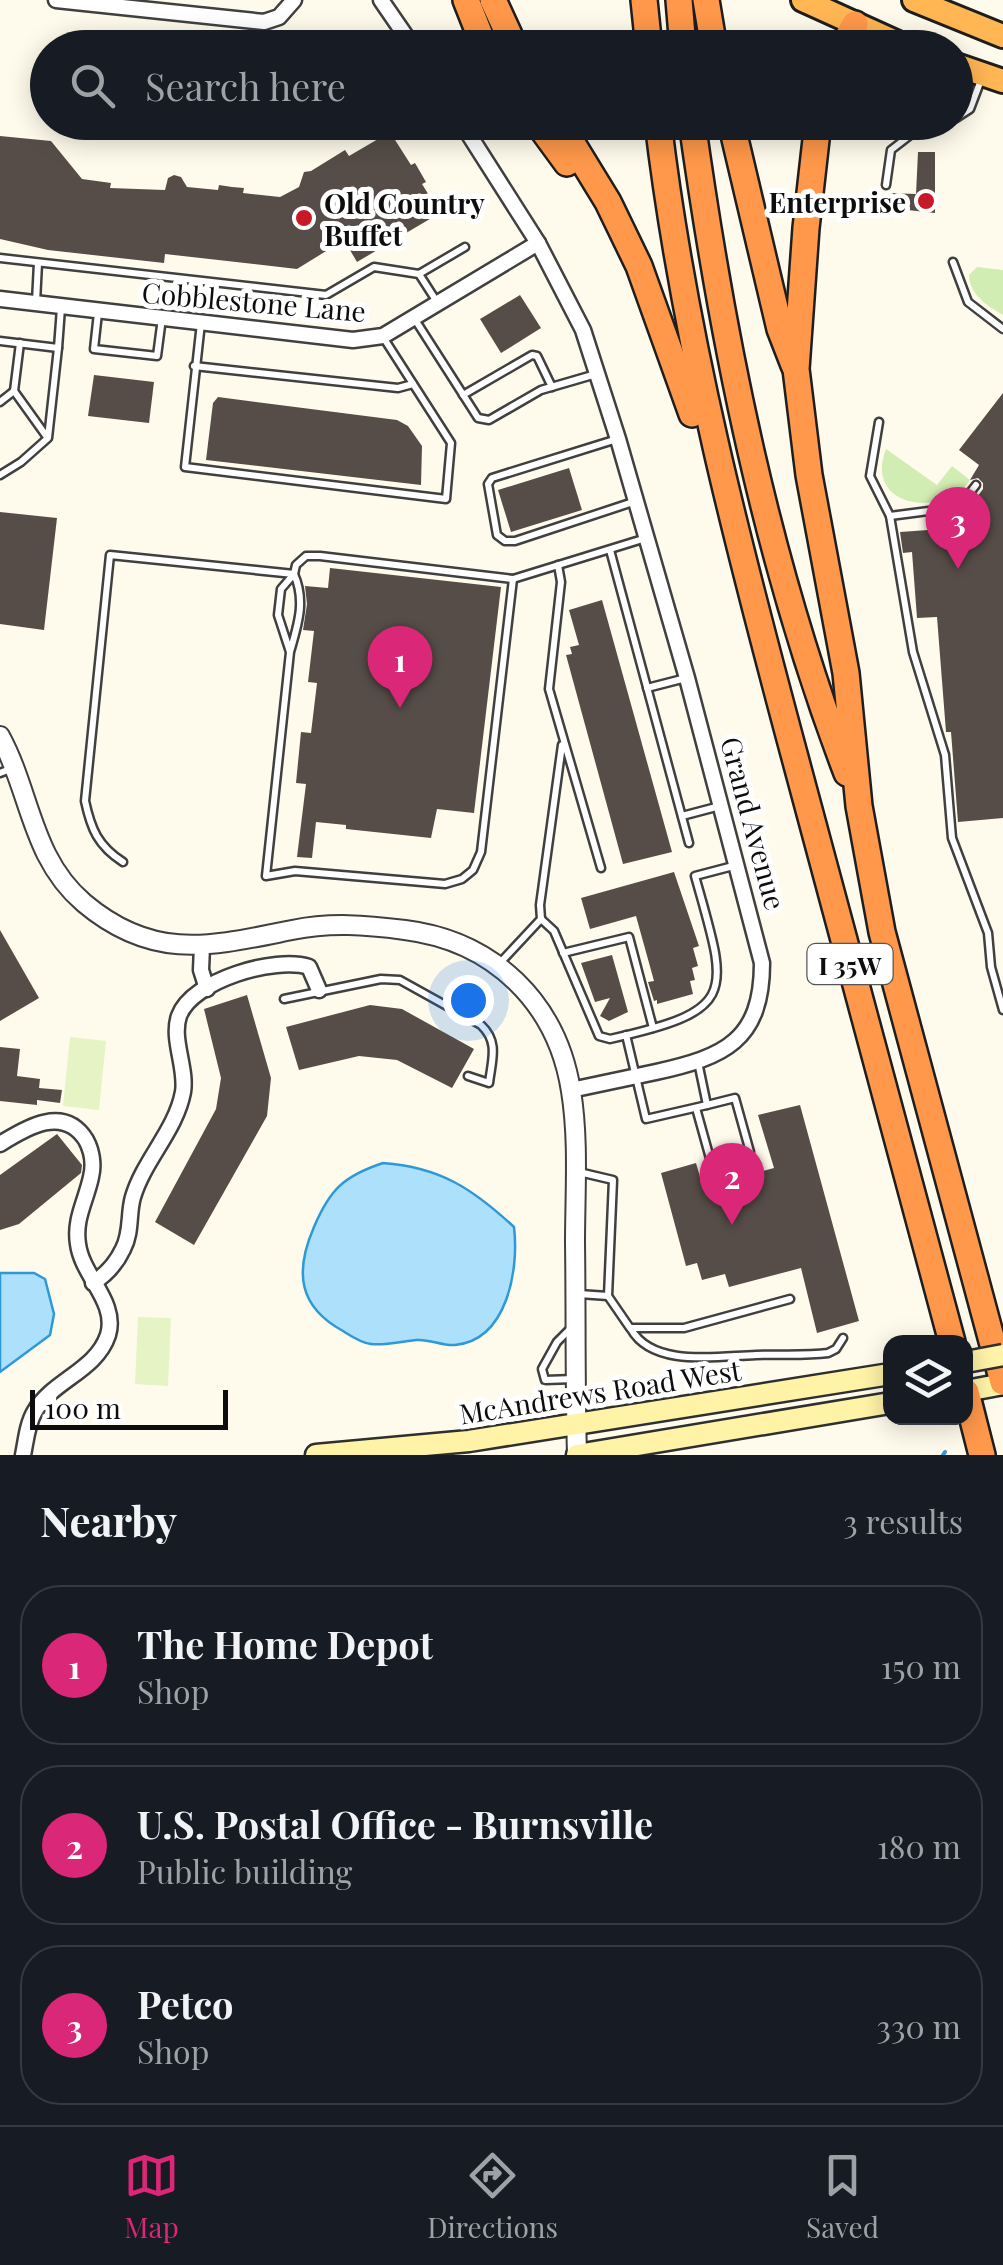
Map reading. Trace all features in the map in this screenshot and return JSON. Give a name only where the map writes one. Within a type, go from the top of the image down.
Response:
[{"type":"highway","points":[[466,0],[478,30]]},
{"type":"highway","points":[[493,0],[506,30]]},
{"type":"highway","points":[[644,0],[647,30]]},
{"type":"highway","points":[[678,0],[681,30]]},
{"type":"highway","points":[[706,0],[711,30]]},
{"type":"highway","points":[[914,0],[1003,36]]},
{"type":"highway","points":[[813,2],[868,30]]},
{"type":"highway","points":[[851,30],[854,24]]},
{"type":"highway","points":[[550,140],[639,266]]},
{"type":"highway","points":[[571,140],[608,202],[664,328],[748,585]]},
{"type":"highway","name":"I 35W","points":[[660,140],[694,354],[748,585],[950,1335]]},
{"type":"highway","name":"I 35W","points":[[695,140],[730,357],[771,541],[810,678],[859,806],[882,932],[1003,1383]]},
{"type":"highway","points":[[735,140],[780,329],[796,369]]},
{"type":"highway","points":[[816,140],[796,369],[808,475],[846,673],[859,806]]},
{"type":"highway","points":[[973,1419],[982,1455]]},
{"type":"main road","points":[[973,1361],[1003,1356]]},
{"type":"main road","name":"McAndrews Road West","points":[[316,1455],[469,1441],[883,1375]]},
{"type":"main road","points":[[973,1389],[1003,1383]]},
{"type":"main road","points":[[577,1455],[883,1404]]},
{"type":"street","points":[[56,0],[180,7],[264,22],[278,17],[294,0]]},
{"type":"street","points":[[381,0],[402,30]]},
{"type":"street","name":"Grand Avenue","points":[[473,140],[538,242],[583,330],[687,678],[762,963],[762,991],[754,1018],[734,1042],[706,1060],[571,1090]]},
{"type":"street","name":"Cobblestone Lane","points":[[0,299],[353,340],[383,336],[538,242]]},
{"type":"street","points":[[0,736],[7,771],[42,850],[85,904],[114,924],[164,943],[202,946],[309,927],[350,924],[438,937],[474,949],[498,965],[535,1002],[558,1044],[571,1090],[577,1455]]},
{"type":"street","points":[[202,946],[201,970],[207,989]]},
{"type":"street","points":[[93,1283],[112,1268],[127,1242],[133,1197],[182,1095],[180,1014],[188,1003],[207,989],[261,966],[302,965],[313,971],[320,990]]},
{"type":"street","points":[[0,1144],[42,1122],[59,1120],[73,1126],[86,1140],[92,1174],[78,1215],[77,1234],[80,1256],[109,1311],[107,1338],[88,1365],[37,1408],[23,1455]]},
{"type":"lane","points":[[973,106],[992,78]]},
{"type":"lane","points":[[886,185],[890,150],[904,140]]},
{"type":"lane","points":[[0,258],[326,295],[374,268],[419,274],[465,247]]},
{"type":"lane","points":[[953,262],[968,302],[1003,330]]},
{"type":"lane","points":[[36,304],[38,263]]},
{"type":"lane","points":[[419,274],[438,304]]},
{"type":"lane","points":[[0,475],[22,462],[48,438],[62,307]]},
{"type":"lane","points":[[98,312],[94,350],[157,356],[162,318]]},
{"type":"lane","points":[[414,318],[478,418],[489,420],[552,387],[597,374]]},
{"type":"lane","points":[[201,322],[185,467],[446,499],[451,443],[383,336]]},
{"type":"lane","points":[[0,341],[58,348]]},
{"type":"lane","points":[[20,343],[14,391],[48,438]]},
{"type":"lane","points":[[463,395],[532,355],[537,356],[552,387]]},
{"type":"lane","points":[[194,366],[398,388],[413,384]]},
{"type":"lane","points":[[0,402],[14,391]]},
{"type":"lane","points":[[879,422],[870,476],[890,516],[913,652],[946,755],[952,838],[988,933],[991,967],[1003,1010]]},
{"type":"lane","points":[[618,439],[492,478],[488,484],[497,535],[505,541],[515,541],[636,501]]},
{"type":"lane","points":[[890,516],[959,507],[976,485]]},
{"type":"lane","points":[[290,652],[278,614],[281,588],[306,556],[513,579],[646,538]]},
{"type":"lane","points":[[610,549],[689,842]]},
{"type":"lane","points":[[123,862],[107,852],[96,838],[85,801],[110,555],[294,574]]},
{"type":"lane","points":[[558,565],[561,582],[549,689],[601,868]]},
{"type":"lane","points":[[294,574],[302,592],[290,652],[266,876],[295,871],[427,884],[462,879],[474,870],[481,852],[513,579]]},
{"type":"lane","points":[[647,688],[687,678]]},
{"type":"lane","points":[[563,741],[541,919],[554,931],[599,1036],[626,1036],[683,1020],[709,1002],[719,971],[696,876],[737,864]]},
{"type":"lane","points":[[682,816],[721,806]]},
{"type":"lane","points":[[498,965],[541,919]]},
{"type":"lane","points":[[563,954],[629,937],[653,1028]]},
{"type":"lane","points":[[284,999],[381,979],[400,980],[481,1025],[494,1042],[489,1083],[468,1076]]},
{"type":"lane","points":[[626,1036],[646,1118],[735,1098],[750,1152],[711,1162],[696,1108]]},
{"type":"lane","points":[[698,1062],[708,1105]]},
{"type":"lane","points":[[575,1172],[613,1180],[608,1296],[637,1340],[652,1348],[691,1357],[816,1354],[836,1349],[842,1338]]},
{"type":"lane","points":[[576,1294],[608,1296]]},
{"type":"lane","points":[[630,1328],[684,1328],[790,1300]]},
{"type":"lane","points":[[576,1324],[557,1342],[542,1369],[545,1380],[576,1378]]},
{"type":"green space","points":[[977,267],[1003,270],[1003,315],[972,288],[969,275]]},
{"type":"green space","points":[[886,449],[937,485],[952,466],[970,480],[942,500],[909,501],[895,495],[886,484],[882,469]]},
{"type":"green space","points":[[70,1037],[106,1041],[99,1110],[63,1106]]},
{"type":"green space","points":[[138,1317],[171,1318],[168,1386],[135,1384]]},
{"type":"water","points":[[383,1163],[422,1169],[454,1182],[514,1227],[512,1281],[506,1300],[487,1330],[473,1340],[455,1345],[422,1340],[367,1343],[328,1322],[309,1300],[304,1287],[304,1259],[320,1214],[348,1179]]},
{"type":"water","points":[[0,1273],[34,1273],[45,1279],[54,1314],[50,1335],[0,1372]]},
{"type":"building","points":[[0,136],[51,141],[82,179],[111,183],[110,188],[165,190],[168,178],[174,175],[181,177],[187,187],[218,190],[219,185],[244,188],[243,193],[280,197],[299,187],[304,172],[345,150],[349,156],[376,140],[395,140],[411,165],[415,163],[426,182],[422,184],[440,213],[357,262],[344,240],[297,269],[165,254],[164,263],[48,250],[0,239]]},
{"type":"building","points":[[918,152],[935,152],[935,213],[889,208],[889,193],[916,194]]},
{"type":"building","points":[[520,295],[541,328],[501,353],[480,319]]},
{"type":"building","points":[[94,375],[154,382],[149,423],[88,416]]},
{"type":"building","points":[[1003,393],[1003,818],[958,822],[937,617],[917,618],[912,552],[903,553],[900,532],[970,527],[969,508],[983,483],[978,478],[970,480],[979,465],[959,450]]},
{"type":"building","points":[[218,397],[397,420],[408,426],[422,446],[421,485],[206,460],[213,403]]},
{"type":"building","points":[[569,468],[582,510],[511,532],[498,490]]},
{"type":"building","points":[[0,512],[57,518],[44,630],[0,624]]},
{"type":"building","points":[[330,568],[501,587],[474,813],[437,809],[431,838],[316,822],[312,858],[297,857],[306,784],[296,783],[301,732],[311,733],[317,683],[308,682],[314,631],[303,630],[305,586],[328,588]]},
{"type":"building","points":[[602,600],[672,852],[623,864],[566,655],[572,654],[570,647],[579,645],[569,610]]},
{"type":"building","points":[[674,872],[699,946],[693,948],[698,966],[692,968],[693,994],[657,1004],[648,982],[654,981],[636,916],[590,929],[581,898]]},
{"type":"building","points":[[0,930],[39,998],[0,1021]]},
{"type":"building","points":[[612,955],[628,1012],[609,1021],[600,1016],[610,998],[595,1002],[581,963]]},
{"type":"building","points":[[247,995],[271,1078],[267,1116],[194,1245],[155,1222],[216,1109],[221,1078],[204,1009]]},
{"type":"building","points":[[370,1005],[402,1009],[474,1049],[452,1088],[397,1060],[359,1056],[299,1070],[286,1027]]},
{"type":"building","points":[[0,1047],[20,1049],[17,1076],[40,1079],[39,1088],[62,1090],[60,1103],[0,1101]]},
{"type":"building","points":[[800,1105],[859,1321],[817,1333],[801,1268],[729,1287],[725,1274],[702,1280],[697,1263],[686,1266],[661,1173],[696,1163],[703,1187],[774,1168],[758,1115]]},
{"type":"building","points":[[57,1134],[82,1165],[81,1173],[19,1224],[0,1230],[0,1175]]},
{"type":"place","name":"Enterprise","points":[[926,201]]},
{"type":"place","name":"Old Country Buffet","points":[[304,218]]},
{"type":"place","name":"Petco","points":[[958,569]]},
{"type":"place","name":"The Home Depot","points":[[400,708]]},
{"type":"place","name":"U.S. Postal Office - Burnsville","points":[[732,1225]]}]
